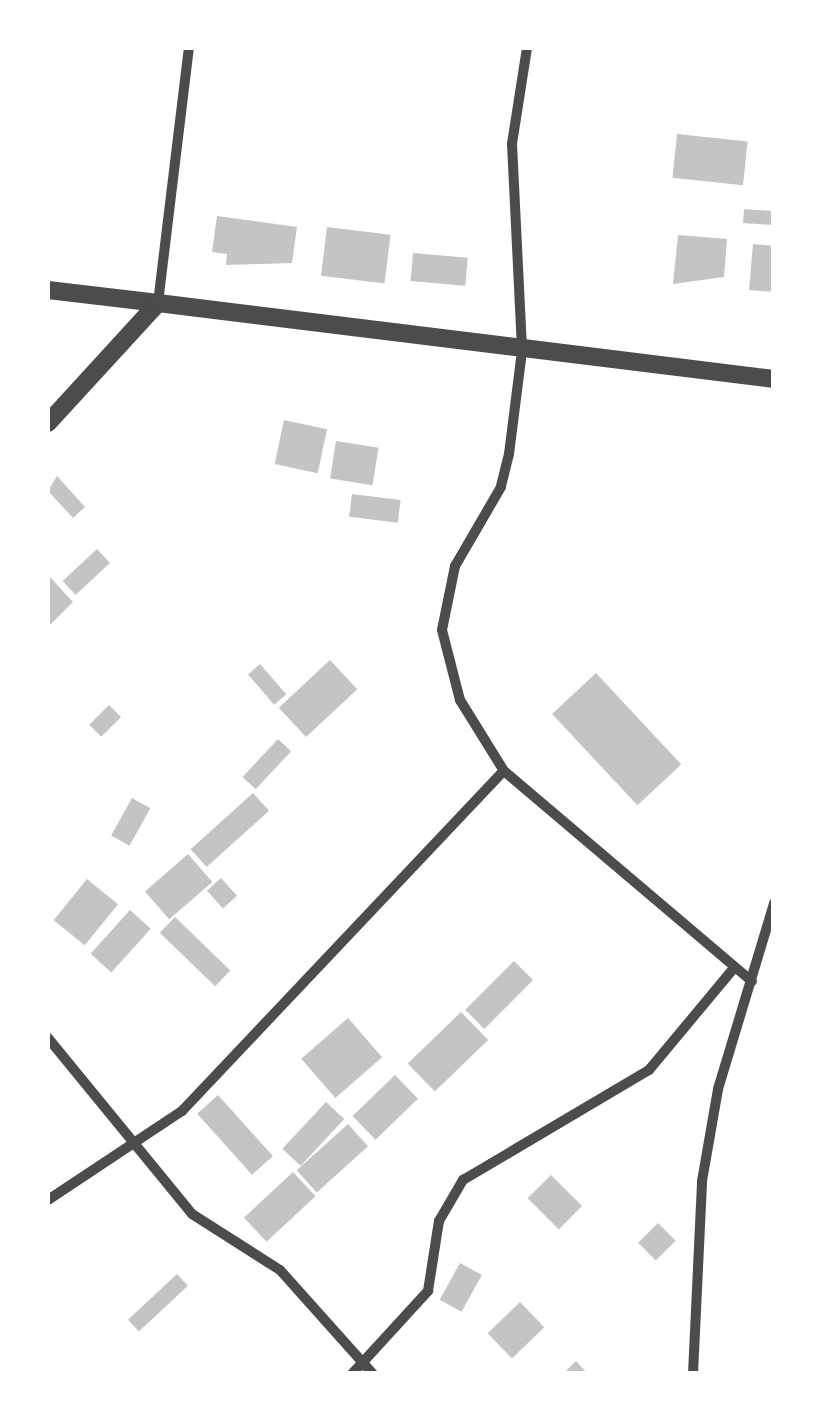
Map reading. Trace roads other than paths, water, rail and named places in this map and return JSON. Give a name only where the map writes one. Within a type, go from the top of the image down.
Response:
[{"type":"street","points":[[48,422],[158,303],[189,48]]},
{"type":"street","points":[[527,48],[512,144],[522,351],[501,487],[454,566],[442,630],[460,700],[504,771],[752,981]]},
{"type":"street","points":[[48,290],[774,379]]},
{"type":"street","points":[[48,1200],[182,1111],[504,771]]},
{"type":"street","points":[[693,1374],[702,1182],[774,903]]},
{"type":"street","points":[[352,1374],[428,1291],[439,1222],[462,1180],[649,1070],[734,968]]},
{"type":"street","points":[[48,1038],[210,1232],[264,1255],[373,1374]]}]
